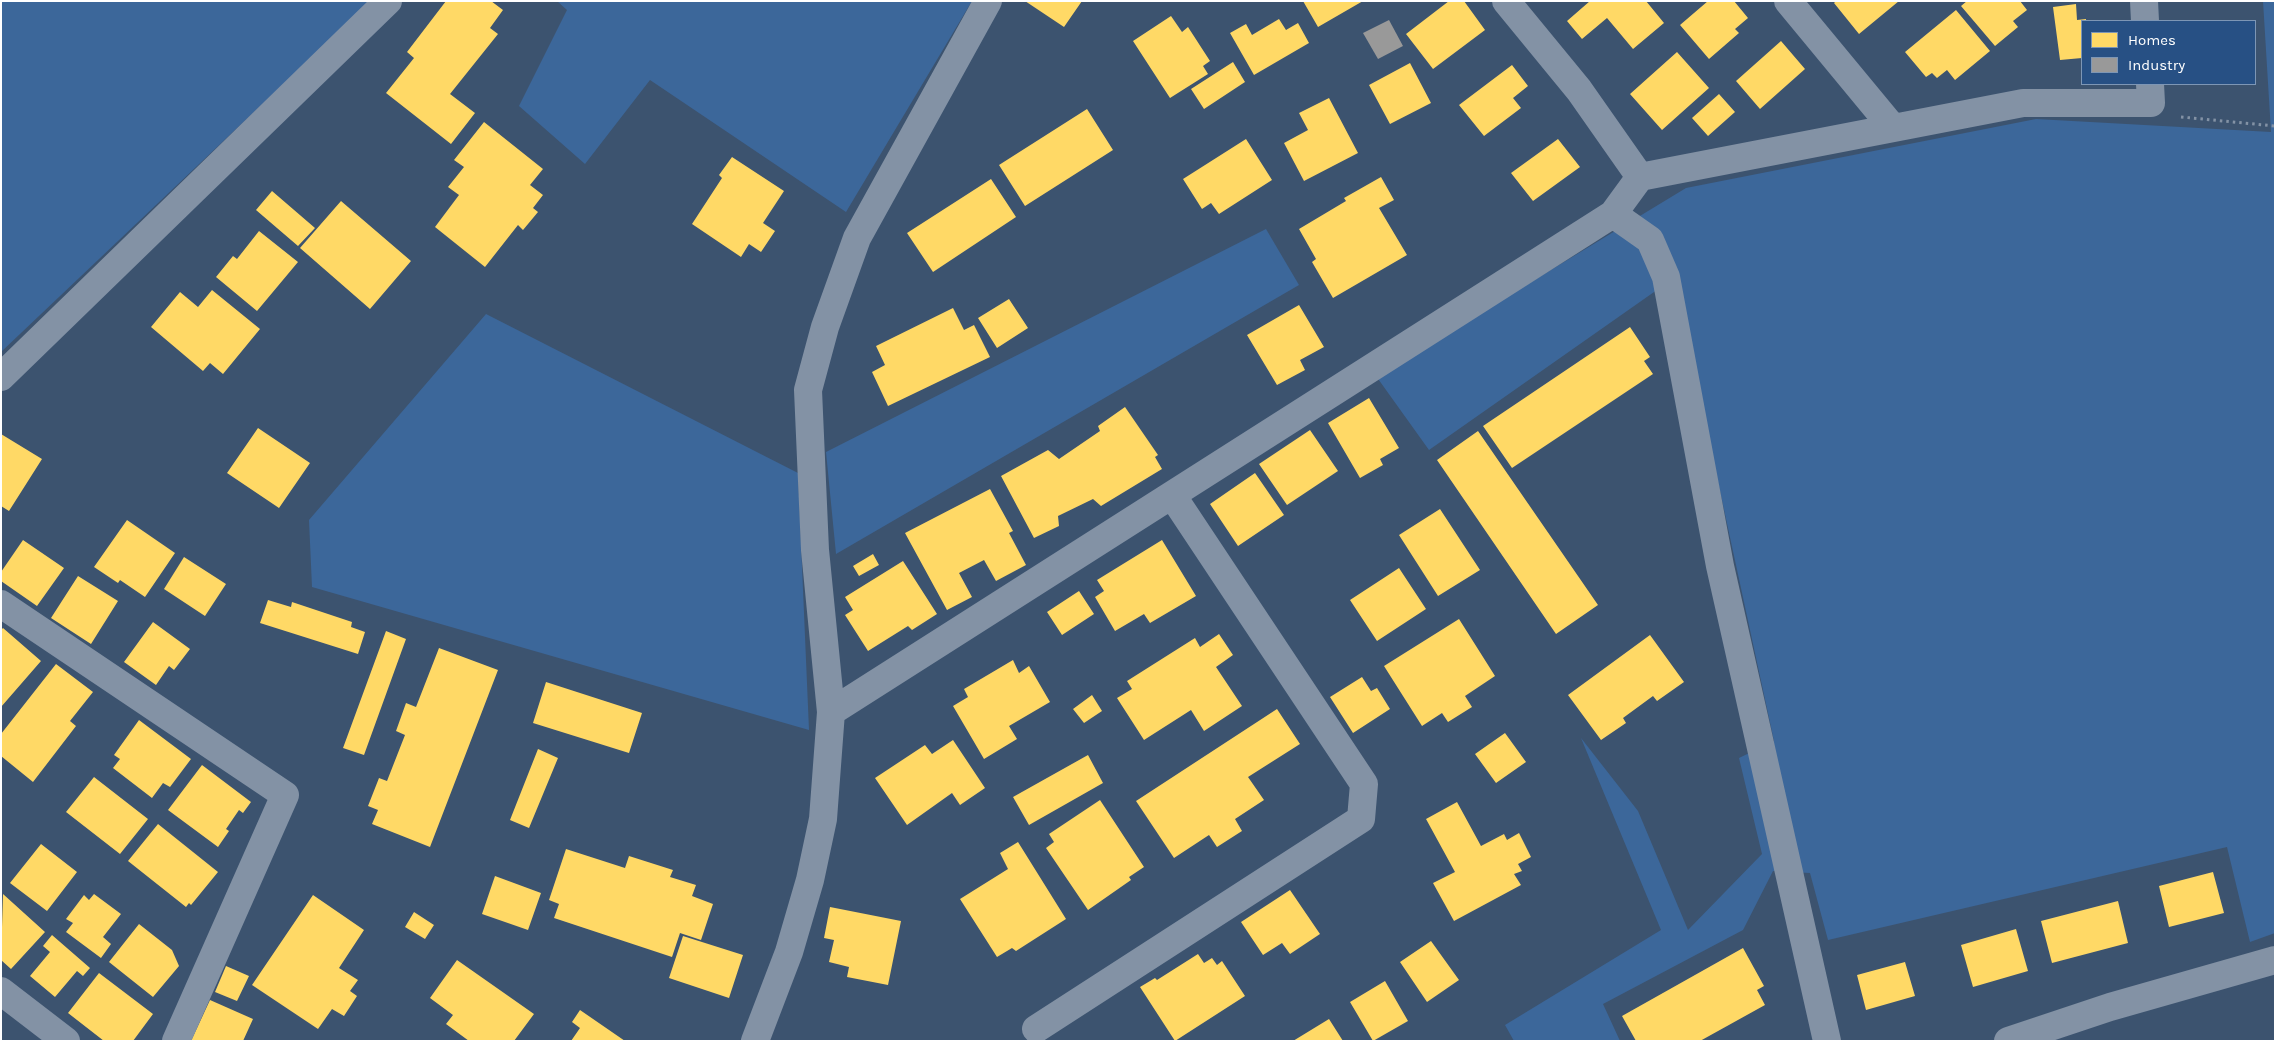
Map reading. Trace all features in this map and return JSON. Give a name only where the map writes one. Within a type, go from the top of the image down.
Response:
[{"type":"street","points":[[1,377],[388,1]]},
{"type":"street","points":[[755,1041],[789,952],[810,880],[823,819],[831,712],[815,550],[808,390],[825,327],[857,238],[988,1]]},
{"type":"street","points":[[1506,1],[1579,90],[1640,177]]},
{"type":"street","points":[[1788,1],[1893,128]]},
{"type":"street","points":[[2144,1],[2145,20]]},
{"type":"street","points":[[831,712],[1613,214],[1640,177],[2023,103],[2150,94]]},
{"type":"street","points":[[1613,214],[1650,240],[1666,277],[1720,566],[1827,1041]]},
{"type":"street","points":[[1036,1029],[1361,819],[1364,784],[1172,495]]},
{"type":"street","points":[[1,604],[284,795],[176,1041]]},
{"type":"street","points":[[2008,1041],[2110,1007],[2275,960]]},
{"type":"street","points":[[1,991],[66,1041]]},
{"type":"path","points":[[2150,94],[2179,117],[2275,126]]},
{"type":"shaded area","points":[[1,1],[371,1],[1,352]]},
{"type":"shaded area","points":[[557,1],[972,1],[846,212],[650,80],[585,164],[519,106],[567,10]]},
{"type":"shaded area","points":[[2263,1],[2275,1],[2275,933],[2250,942],[2227,847],[1828,940],[1810,873],[1773,871],[1743,930],[1603,1004],[1620,1041],[1514,1041],[1505,1025],[1661,930],[1581,738],[1638,811],[1688,930],[1762,854],[1739,758],[1774,741],[1674,278],[1429,450],[1376,376],[1686,188],[2036,119],[2271,132]]},
{"type":"shaded area","points":[[1266,229],[1299,285],[836,554],[826,452]]},
{"type":"shaded area","points":[[486,314],[798,473],[809,730],[312,587],[309,520]]},
{"type":"building: Homes","points":[[446,1],[491,1],[503,10],[490,28],[498,34],[450,94],[475,113],[451,144],[386,93],[414,58],[407,52]]},
{"type":"building: Homes","points":[[1025,1],[1082,1],[1064,27]]},
{"type":"building: Homes","points":[[1303,1],[1363,1],[1318,27]]},
{"type":"building: Homes","points":[[1449,1],[1464,1],[1485,30],[1433,69],[1406,34]]},
{"type":"building: Homes","points":[[1590,1],[1646,1],[1664,23],[1633,49],[1607,18],[1582,39],[1567,21]]},
{"type":"building: Homes","points":[[1708,1],[1734,1],[1748,18],[1735,29],[1739,33],[1709,59],[1680,25]]},
{"type":"building: Homes","points":[[1836,1],[1899,1],[1859,34],[1834,3]]},
{"type":"building: Homes","points":[[1967,1],[2020,1],[2027,10],[2013,21],[2018,27],[1995,46],[1961,6]]},
{"type":"building: Homes","points":[[2076,4],[2077,20],[2086,19],[2081,20],[2081,58],[2060,60],[2053,7]]},
{"type":"building: Homes","points":[[1956,10],[1990,51],[1955,80],[1947,70],[1937,78],[1932,73],[1926,77],[1905,52]]},
{"type":"building: Homes","points":[[1171,16],[1182,32],[1188,27],[1210,61],[1203,66],[1208,74],[1170,98],[1133,41]]},
{"type":"building: Homes","points":[[1279,19],[1286,30],[1298,23],[1309,43],[1254,75],[1230,33],[1246,24],[1252,35]]},
{"type":"building: Homes","points":[[1781,41],[1805,69],[1760,109],[1736,81]]},
{"type":"building: Homes","points":[[1677,52],[1709,88],[1662,130],[1630,94]]},
{"type":"building: Homes","points":[[1233,62],[1245,82],[1204,109],[1191,89]]},
{"type":"building: Homes","points":[[1410,63],[1431,103],[1390,124],[1369,85]]},
{"type":"building: Homes","points":[[1512,65],[1528,86],[1513,98],[1521,108],[1484,136],[1459,105]]},
{"type":"building: Homes","points":[[1719,94],[1735,112],[1708,136],[1692,118]]},
{"type":"building: Homes","points":[[1329,98],[1358,153],[1304,181],[1284,143],[1308,130],[1299,113]]},
{"type":"building: Homes","points":[[1087,109],[1113,150],[1025,206],[999,165]]},
{"type":"building: Homes","points":[[484,122],[543,169],[530,185],[543,195],[533,208],[538,212],[523,230],[518,225],[485,267],[435,227],[459,195],[448,187],[464,167],[454,160]]},
{"type":"building: Homes","points":[[1246,139],[1272,180],[1219,214],[1211,203],[1202,209],[1183,179]]},
{"type":"building: Homes","points":[[1558,139],[1580,167],[1533,201],[1511,173]]},
{"type":"building: Homes","points":[[732,157],[784,191],[763,223],[775,231],[761,252],[749,244],[741,257],[692,224],[722,178],[719,175]]},
{"type":"building: Homes","points":[[1381,177],[1394,200],[1379,208],[1407,255],[1333,298],[1312,262],[1316,259],[1299,229],[1346,201],[1344,198]]},
{"type":"building: Homes","points":[[991,179],[1016,217],[933,272],[907,233]]},
{"type":"building: Homes","points":[[272,191],[315,228],[298,246],[256,210]]},
{"type":"building: Homes","points":[[341,201],[411,261],[370,309],[300,248]]},
{"type":"building: Homes","points":[[259,231],[298,262],[257,311],[216,277],[233,256],[237,259]]},
{"type":"building: Homes","points":[[212,290],[260,329],[223,374],[210,363],[203,371],[151,327],[180,292],[198,307]]},
{"type":"building: Homes","points":[[1009,299],[1028,328],[997,348],[978,318]]},
{"type":"building: Homes","points":[[1299,305],[1324,347],[1300,360],[1305,370],[1277,385],[1247,335]]},
{"type":"building: Homes","points":[[953,308],[964,330],[974,325],[990,357],[888,406],[872,372],[885,365],[876,346]]},
{"type":"building: Homes","points":[[1630,327],[1650,357],[1644,361],[1653,374],[1512,468],[1483,426]]},
{"type":"building: Homes","points":[[1369,398],[1399,448],[1380,459],[1383,465],[1360,478],[1328,423]]},
{"type":"building: Homes","points":[[1125,407],[1158,455],[1155,457],[1162,469],[1101,506],[1093,499],[1058,516],[1059,526],[1034,538],[1001,476],[1048,450],[1059,459],[1100,431],[1098,426]]},
{"type":"building: Homes","points":[[258,428],[310,463],[279,508],[227,473]]},
{"type":"building: Homes","points":[[1310,430],[1338,471],[1287,505],[1259,464]]},
{"type":"building: Homes","points":[[1478,431],[1598,605],[1556,634],[1437,460]]},
{"type":"building: Homes","points":[[1,434],[42,459],[9,511],[1,506]]},
{"type":"building: Homes","points":[[1255,473],[1284,515],[1238,546],[1210,504]]},
{"type":"building: Homes","points":[[990,489],[1013,531],[1009,533],[1026,565],[996,581],[984,560],[959,573],[972,597],[947,610],[905,533]]},
{"type":"building: Homes","points":[[1440,509],[1480,570],[1438,596],[1399,535]]},
{"type":"building: Homes","points":[[127,520],[175,553],[145,597],[120,580],[118,583],[94,567]]},
{"type":"building: Homes","points":[[23,540],[64,568],[37,606],[1,581],[1,572]]},
{"type":"building: Homes","points":[[1162,540],[1196,596],[1150,623],[1144,614],[1115,631],[1095,597],[1104,591],[1097,580]]},
{"type":"building: Homes","points":[[873,554],[879,565],[859,576],[853,566]]},
{"type":"building: Homes","points":[[184,557],[226,584],[205,616],[164,589]]},
{"type":"building: Homes","points":[[903,561],[937,614],[912,630],[908,626],[868,651],[845,615],[853,610],[845,597]]},
{"type":"building: Homes","points":[[1399,568],[1426,609],[1377,641],[1350,600]]},
{"type":"building: Homes","points":[[78,576],[118,601],[91,644],[51,618]]},
{"type":"building: Homes","points":[[1079,591],[1094,614],[1062,635],[1047,612]]},
{"type":"building: Homes","points":[[268,600],[291,607],[292,602],[352,622],[351,627],[365,632],[358,654],[260,623]]},
{"type":"building: Homes","points":[[1459,619],[1495,676],[1465,696],[1472,707],[1448,722],[1442,713],[1422,726],[1384,666]]},
{"type":"building: Homes","points":[[153,622],[190,649],[174,670],[169,666],[156,685],[124,662]]},
{"type":"building: Homes","points":[[3,628],[41,661],[1,707],[1,630]]},
{"type":"building: Homes","points":[[386,631],[406,639],[364,755],[343,748]]},
{"type":"building: Homes","points":[[1219,634],[1233,655],[1216,667],[1242,706],[1204,731],[1191,710],[1144,740],[1117,698],[1132,689],[1127,681],[1195,638],[1200,647]]},
{"type":"building: Homes","points":[[1650,635],[1684,682],[1657,701],[1653,696],[1623,718],[1626,723],[1601,740],[1568,695]]},
{"type":"building: Homes","points":[[439,648],[498,670],[430,847],[372,824],[378,810],[368,806],[379,778],[387,781],[405,735],[396,731],[406,703],[416,707]]},
{"type":"building: Homes","points":[[1013,660],[1019,673],[1029,666],[1050,702],[1009,726],[1017,739],[984,759],[953,706],[968,697],[964,689]]},
{"type":"building: Homes","points":[[56,664],[93,692],[70,721],[76,726],[33,782],[1,756],[1,734]]},
{"type":"building: Homes","points":[[1362,677],[1371,691],[1377,688],[1390,709],[1353,733],[1330,697]]},
{"type":"building: Homes","points":[[546,682],[642,713],[629,753],[533,723]]},
{"type":"building: Homes","points":[[1092,695],[1102,711],[1084,723],[1073,709]]},
{"type":"building: Homes","points":[[1277,709],[1300,744],[1248,777],[1264,800],[1235,819],[1242,831],[1217,847],[1209,835],[1174,858],[1136,801]]},
{"type":"building: Homes","points":[[139,720],[191,759],[170,787],[163,783],[152,798],[113,768],[120,759],[114,755]]},
{"type":"building: Homes","points":[[1505,733],[1526,762],[1496,783],[1475,754]]},
{"type":"building: Homes","points":[[953,740],[985,788],[960,805],[952,793],[907,825],[875,778],[925,745],[932,754]]},
{"type":"building: Homes","points":[[538,749],[558,758],[529,828],[510,820]]},
{"type":"building: Homes","points":[[1088,755],[1103,783],[1029,825],[1013,797]]},
{"type":"building: Homes","points":[[202,765],[251,802],[243,813],[239,810],[226,829],[229,831],[218,847],[168,810]]},
{"type":"building: Homes","points":[[94,777],[148,819],[120,854],[66,812]]},
{"type":"building: Homes","points":[[1100,800],[1144,867],[1129,877],[1131,880],[1088,910],[1046,848],[1054,842],[1049,834]]},
{"type":"building: Homes","points":[[1457,802],[1481,846],[1504,834],[1507,840],[1519,833],[1531,857],[1518,864],[1522,871],[1514,874],[1521,885],[1454,921],[1433,883],[1455,872],[1426,819]]},
{"type":"building: Homes","points":[[158,824],[218,872],[191,905],[189,903],[186,907],[128,861]]},
{"type":"building: Homes","points":[[1018,842],[1066,919],[1016,951],[1012,948],[997,957],[960,899],[1008,869],[1000,853]]},
{"type":"building: Homes","points":[[41,844],[77,872],[47,911],[10,883]]},
{"type":"building: Homes","points":[[566,849],[625,868],[629,856],[673,870],[670,877],[696,885],[692,896],[713,904],[701,940],[680,933],[672,957],[554,918],[559,904],[549,900]]},
{"type":"building: Homes","points":[[2213,872],[2224,913],[2169,927],[2159,886]]},
{"type":"building: Homes","points":[[495,876],[541,893],[528,930],[482,914]]},
{"type":"building: Homes","points":[[1290,890],[1320,934],[1290,954],[1282,943],[1263,955],[1241,922]]},
{"type":"building: Homes","points":[[3,894],[45,932],[11,969],[1,960]]},
{"type":"building: Homes","points":[[94,894],[121,914],[103,937],[111,944],[101,958],[66,932],[73,923],[66,919],[84,895],[89,900]]},
{"type":"building: Homes","points":[[313,895],[364,930],[339,968],[358,980],[350,991],[357,996],[344,1016],[332,1009],[318,1029],[252,985]]},
{"type":"building: Homes","points":[[2118,901],[2128,943],[2052,963],[2041,921]]},
{"type":"building: Homes","points":[[830,907],[901,921],[888,985],[847,977],[849,967],[829,962],[834,940],[824,938]]},
{"type":"building: Homes","points":[[414,912],[434,925],[425,939],[405,927]]},
{"type":"building: Homes","points":[[139,924],[172,950],[179,966],[153,997],[109,962]]},
{"type":"building: Homes","points":[[2016,929],[2028,971],[1973,987],[1961,945]]},
{"type":"building: Homes","points":[[52,935],[90,968],[83,976],[77,971],[55,997],[30,976],[50,952],[43,946]]},
{"type":"building: Homes","points":[[683,936],[743,955],[729,998],[669,978]]},
{"type":"building: Homes","points":[[1431,941],[1459,980],[1427,1002],[1400,962]]},
{"type":"building: Homes","points":[[1743,948],[1764,986],[1757,990],[1765,1005],[1700,1041],[1636,1041],[1622,1016]]},
{"type":"building: Homes","points":[[1198,954],[1204,963],[1212,958],[1217,965],[1222,961],[1245,996],[1175,1041],[1140,987],[1155,978],[1157,980]]},
{"type":"building: Homes","points":[[457,960],[534,1014],[514,1041],[469,1041],[446,1024],[453,1015],[430,998]]},
{"type":"building: Homes","points":[[1905,962],[1915,996],[1866,1010],[1857,975]]},
{"type":"building: Homes","points":[[226,966],[249,976],[237,1001],[215,992]]},
{"type":"building: Homes","points":[[99,973],[153,1014],[133,1041],[104,1041],[68,1013]]},
{"type":"building: Homes","points":[[1385,981],[1408,1021],[1373,1041],[1350,1002]]},
{"type":"building: Homes","points":[[210,1000],[253,1019],[243,1041],[191,1041]]},
{"type":"building: Homes","points":[[580,1010],[625,1041],[571,1041],[580,1028],[572,1022]]},
{"type":"building: Homes","points":[[1329,1019],[1343,1041],[1293,1041]]},
{"type":"building: Industry","points":[[1389,20],[1403,46],[1378,59],[1363,33]]}]
